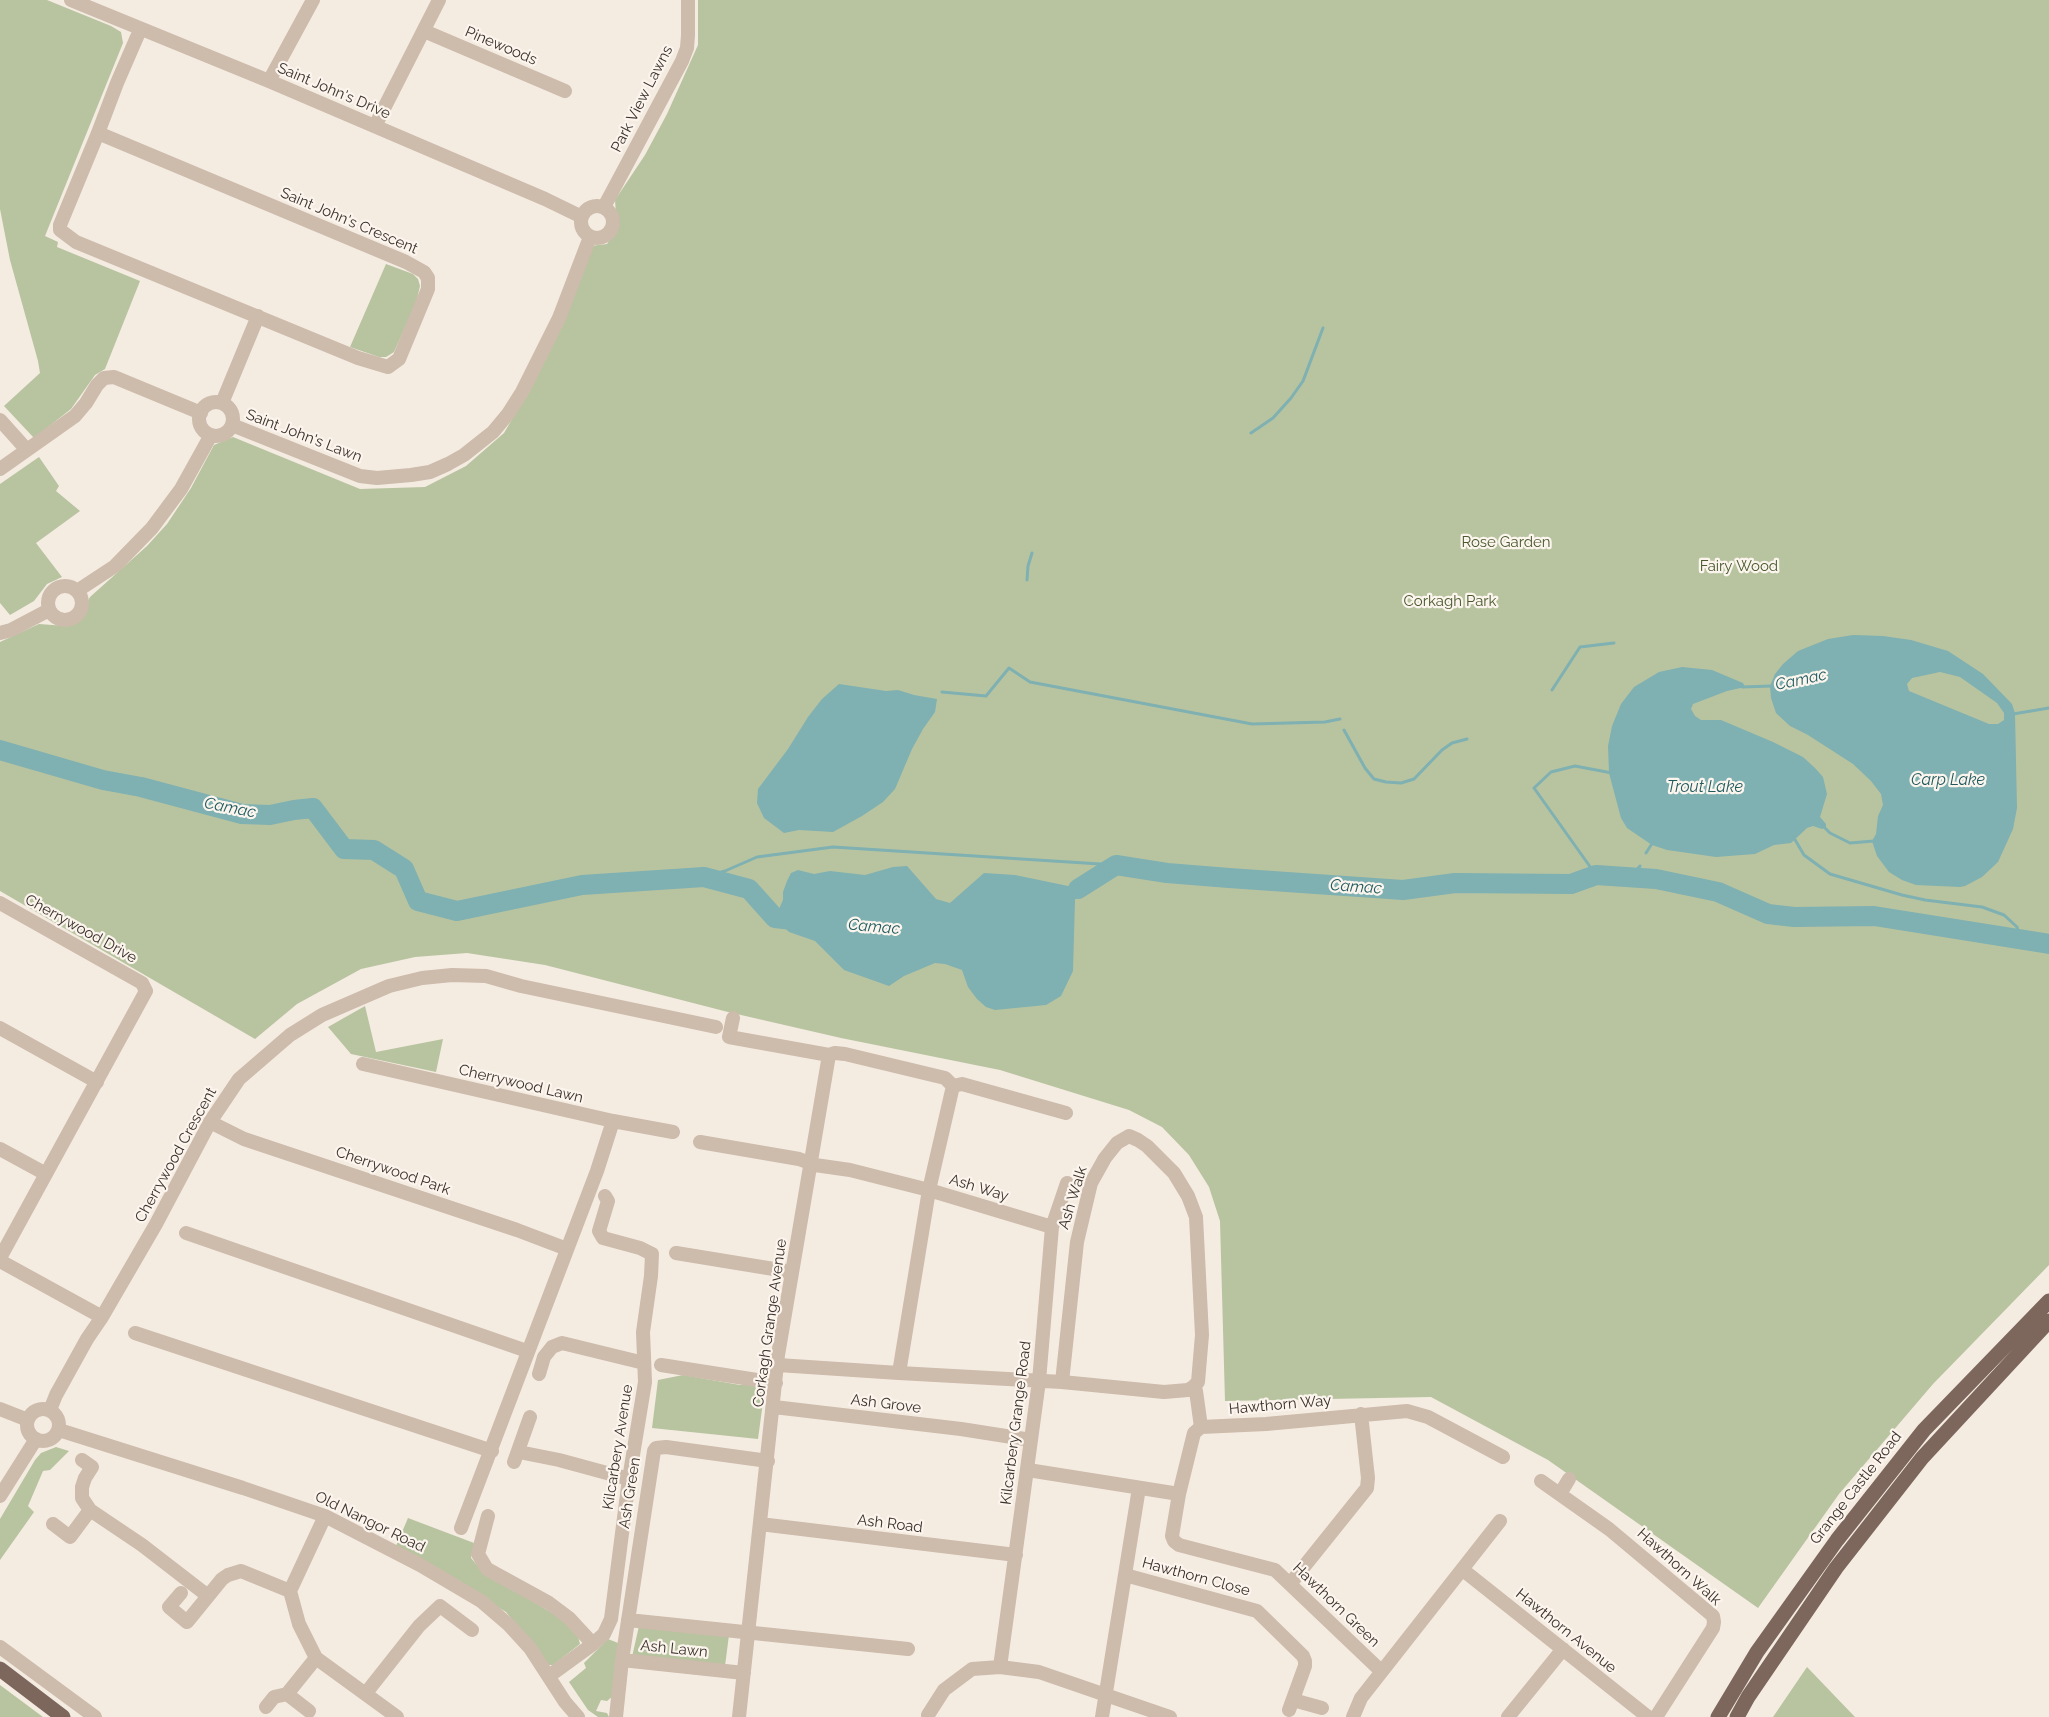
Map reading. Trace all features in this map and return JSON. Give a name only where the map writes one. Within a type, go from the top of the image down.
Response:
[{"type":"main road","name":"Grange Castle Road","points":[[1718,1717],[1757,1652],[1837,1540],[1924,1430],[2049,1301]]},
{"type":"main road","points":[[1737,1717],[1748,1697],[1836,1568],[1922,1458],[2049,1321]]},
{"type":"main road","points":[[0,1669],[63,1717]]},
{"type":"street","name":"Saint John's Drive","points":[[71,0],[375,126],[582,217]]},
{"type":"street","points":[[269,81],[313,0]]},
{"type":"street","points":[[375,126],[439,0]]},
{"type":"street","name":"Park View Lawns","points":[[604,207],[682,61],[687,48],[688,0]]},
{"type":"street","name":"Saint John's Crescent","points":[[98,133],[406,262],[424,272],[428,278],[428,289],[399,358],[388,367],[358,358],[76,242],[60,230],[60,225],[140,30]]},
{"type":"street","name":"Pinewoods","points":[[424,31],[565,91]]},
{"type":"street","points":[[604,207],[612,215],[613,226],[601,237],[591,237],[583,231],[582,217],[588,208],[604,207]]},
{"type":"street","name":"Saint John's Lawn","points":[[232,425],[360,476],[377,478],[411,475],[430,472],[448,464],[493,432],[522,393],[554,329],[591,237]]},
{"type":"street","points":[[222,403],[258,316]]},
{"type":"street","points":[[0,469],[75,416],[104,378],[114,377],[201,412]]},
{"type":"street","points":[[212,403],[222,403],[233,414],[232,425],[226,433],[211,435],[202,429],[199,418],[201,412],[203,408],[212,403]]},
{"type":"street","points":[[0,420],[27,450]]},
{"type":"street","points":[[77,591],[114,566],[152,528],[181,489],[211,435]]},
{"type":"street","points":[[68,586],[77,591],[81,604],[73,618],[68,620],[57,618],[49,610],[48,600],[57,588],[68,586]]},
{"type":"street","points":[[0,633],[11,630],[49,610]]},
{"type":"street","name":"Cherrywood Drive","points":[[0,903],[142,982],[146,991],[0,1260],[102,1317]]},
{"type":"street","name":"Cherrywood Crescent","points":[[50,1410],[87,1339],[156,1224],[210,1122],[239,1079],[290,1035],[322,1015],[361,996],[422,978],[452,975],[486,976],[521,986],[716,1028]]},
{"type":"street","points":[[732,1018],[729,1037],[829,1055],[845,1054],[945,1078],[953,1086],[962,1084],[1066,1113]]},
{"type":"street","points":[[0,1028],[97,1082]]},
{"type":"street","name":"Corkagh Grange Avenue","points":[[739,1717],[778,1365],[829,1055]]},
{"type":"street","name":"Cherrywood Lawn","points":[[363,1064],[613,1121],[673,1132]]},
{"type":"street","name":"Ash Way","points":[[953,1086],[929,1190],[1052,1227]]},
{"type":"street","points":[[461,1528],[598,1169],[613,1121]]},
{"type":"street","name":"Cherrywood Park","points":[[210,1122],[244,1139],[517,1230],[567,1250]]},
{"type":"street","name":"Ash Walk","points":[[1062,1382],[1077,1242],[1091,1183],[1105,1158],[1117,1143],[1129,1137],[1138,1140],[1160,1157],[1174,1173],[1188,1196],[1196,1217],[1202,1335],[1198,1382],[1193,1387]]},
{"type":"street","points":[[700,1142],[810,1162],[929,1190],[899,1373]]},
{"type":"street","points":[[0,1149],[46,1174]]},
{"type":"street","name":"Kilcarbery Grange Road","points":[[1000,1667],[1039,1381],[1052,1227],[1067,1183]]},
{"type":"street","name":"Kilcarbery Avenue","points":[[549,1676],[604,1634],[611,1618],[628,1479],[645,1382],[643,1332],[652,1254],[640,1248],[603,1238],[599,1231],[608,1200],[605,1196]]},
{"type":"street","points":[[186,1233],[527,1351]]},
{"type":"street","points":[[676,1253],[792,1272]]},
{"type":"street","points":[[135,1333],[492,1451]]},
{"type":"street","points":[[539,1374],[544,1357],[552,1347],[562,1343],[644,1363]]},
{"type":"street","points":[[661,1365],[776,1383]]},
{"type":"street","points":[[778,1365],[1062,1382],[1164,1392],[1188,1390],[1193,1387],[1196,1391],[1201,1427]]},
{"type":"street","name":"Ash Grove","points":[[774,1407],[1031,1440]]},
{"type":"street","points":[[0,1409],[28,1420]]},
{"type":"street","points":[[36,1410],[50,1410],[57,1418],[58,1430],[51,1439],[41,1441],[29,1432],[28,1420],[36,1410]]},
{"type":"street","name":"Hawthorn Way","points":[[1201,1427],[1247,1423],[1266,1424],[1398,1410],[1417,1413],[1491,1443],[1503,1457]]},
{"type":"street","points":[[1290,1584],[1367,1488],[1368,1478],[1361,1414]]},
{"type":"street","points":[[530,1417],[517,1457],[559,1460],[628,1479]]},
{"type":"street","name":"Hawthorn Green","points":[[1201,1427],[1194,1433],[1179,1494],[1172,1536],[1174,1541],[1179,1545],[1270,1568],[1290,1584],[1381,1671]]},
{"type":"street","name":"Old Nangor Road","points":[[58,1430],[216,1479],[325,1516],[420,1565],[481,1601],[509,1625],[530,1648],[565,1702],[578,1717]]},
{"type":"street","points":[[0,1496],[36,1439]]},
{"type":"street","name":"Ash Green","points":[[622,1660],[656,1448],[666,1447],[768,1461]]},
{"type":"street","points":[[82,1460],[92,1467],[82,1487],[82,1498],[90,1510],[142,1545],[208,1596]]},
{"type":"street","points":[[1028,1470],[1179,1494]]},
{"type":"street","points":[[1560,1494],[1569,1479]]},
{"type":"street","name":"Hawthorn Walk","points":[[1541,1481],[1626,1542],[1713,1616],[1713,1628],[1656,1717]]},
{"type":"street","name":"Hawthorn Close","points":[[1102,1717],[1138,1488]]},
{"type":"street","points":[[53,1524],[70,1537],[90,1510]]},
{"type":"street","points":[[325,1516],[290,1591],[299,1624],[316,1658],[397,1717]]},
{"type":"street","points":[[488,1516],[478,1554],[487,1569],[549,1603],[569,1618],[593,1644]]},
{"type":"street","points":[[1353,1717],[1361,1698],[1381,1671],[1500,1521]]},
{"type":"street","name":"Ash Road","points":[[760,1524],[1016,1556]]},
{"type":"street","name":"Hawthorn Avenue","points":[[1463,1570],[1648,1717]]},
{"type":"street","points":[[181,1593],[169,1607],[187,1622],[222,1579],[241,1571],[290,1591]]},
{"type":"street","name":"Hawthorn Close","points":[[1125,1575],[1257,1611],[1303,1656],[1305,1666],[1291,1705],[1322,1708]]},
{"type":"street","points":[[366,1693],[419,1626],[440,1606],[472,1630]]},
{"type":"street","points":[[628,1620],[908,1649]]},
{"type":"street","points":[[0,1647],[95,1717]]},
{"type":"street","points":[[1508,1717],[1563,1649]]},
{"type":"street","points":[[266,1707],[274,1697],[287,1694],[316,1658]]},
{"type":"street","name":"Ash Lawn","points":[[616,1717],[622,1660],[744,1673]]},
{"type":"street","points":[[928,1715],[944,1690],[972,1669],[1000,1667],[1039,1672],[1170,1717]]},
{"type":"street","points":[[287,1694],[309,1711]]},
{"type":"green space","points":[[0,0],[47,0],[111,26],[121,32],[123,43],[45,236],[58,242],[57,247],[140,281],[105,369],[95,375],[71,409],[34,438],[4,406],[40,373],[10,260],[0,209]]},
{"type":"green space","name":"Corkagh Park","points":[[698,0],[2049,0],[2049,1265],[1933,1384],[1839,1494],[1758,1608],[1548,1460],[1431,1397],[1225,1401],[1220,1221],[1209,1187],[1189,1155],[1162,1127],[1129,1110],[1000,1070],[841,1038],[728,1012],[545,965],[467,953],[415,957],[361,969],[297,1004],[255,1039],[0,891],[0,642],[39,624],[66,626],[84,609],[90,597],[147,546],[167,524],[191,488],[214,445],[233,437],[360,489],[425,487],[466,466],[504,433],[534,382],[590,246],[607,244],[617,228],[615,200],[645,155],[667,114],[698,45]]},
{"type":"green space","points":[[386,264],[413,274],[420,286],[416,303],[394,352],[386,357],[379,357],[350,347]]},
{"type":"green space","points":[[39,457],[59,486],[56,491],[80,511],[36,543],[62,577],[47,584],[34,601],[10,615],[0,603],[0,484]]},
{"type":"green space","points":[[365,1006],[376,1052],[443,1039],[436,1072],[351,1054],[328,1027]]},
{"type":"green space","points":[[683,1375],[740,1385],[763,1383],[758,1439],[652,1428],[658,1380]]},
{"type":"green space","points":[[56,1447],[69,1451],[50,1470],[43,1471],[28,1506],[34,1512],[0,1560],[0,1519],[35,1460],[41,1453]]},
{"type":"green space","points":[[408,1518],[474,1543],[471,1558],[482,1571],[562,1619],[578,1636],[580,1644],[553,1665],[549,1665],[506,1612],[396,1546]]},
{"type":"green space","points":[[639,1626],[729,1635],[725,1666],[632,1657]]},
{"type":"green space","points":[[608,1639],[618,1643],[614,1695],[607,1701],[601,1700],[596,1711],[607,1713],[609,1717],[598,1717],[588,1710],[569,1682],[586,1668],[584,1663]]},
{"type":"green space","points":[[1807,1667],[1855,1717],[1773,1717]]},
{"type":"green space","points":[[0,1685],[43,1717],[0,1717]]},
{"type":"water","name":"Carp Lake","points":[[1853,635],[1883,636],[1911,640],[1948,651],[1983,674],[2012,704],[2015,713],[2017,808],[2013,829],[1998,862],[1982,877],[1960,887],[1916,885],[1889,872],[1877,856],[1872,841],[1883,805],[1881,794],[1853,764],[1790,726],[1776,713],[1770,686],[1775,674],[1798,651],[1828,639]],"holes":[[[1940,672],[1960,677],[1997,703],[2004,713],[2004,720],[1998,724],[1989,724],[1909,691],[1907,684],[1912,678]]]},
{"type":"water","name":"Trout Lake","points":[[1682,667],[1712,670],[1743,683],[1745,687],[1693,704],[1691,709],[1701,720],[1721,720],[1803,757],[1823,777],[1827,794],[1820,817],[1826,827],[1807,828],[1791,843],[1774,845],[1755,854],[1716,857],[1667,850],[1652,845],[1627,828],[1621,818],[1609,773],[1608,746],[1612,726],[1621,704],[1634,687],[1659,672]]},
{"type":"water","points":[[839,684],[886,691],[898,690],[937,699],[935,712],[912,749],[895,789],[883,802],[833,832],[799,830],[784,833],[764,818],[757,803],[758,789],[788,749],[808,717],[822,699]]},
{"type":"water","points":[[907,866],[936,899],[950,903],[984,873],[1015,875],[1073,887],[1098,875],[1101,878],[1088,884],[1079,892],[1075,900],[1073,971],[1061,996],[1046,1005],[995,1010],[986,1007],[977,999],[968,987],[962,970],[935,963],[904,976],[889,986],[844,970],[815,941],[789,932],[775,918],[783,900],[787,881],[791,873],[798,870],[814,874],[830,871],[865,875],[893,867]]},
{"type":"waterway","points":[[1251,433],[1273,418],[1303,381],[1323,328]]},
{"type":"waterway","points":[[1027,580],[1032,553]]},
{"type":"waterway","points":[[1552,690],[1580,647],[1614,643]]},
{"type":"waterway","points":[[942,692],[986,696],[1009,668],[1030,682],[1252,724],[1325,722],[1340,719]]},
{"type":"waterway","name":"Camac","points":[[1742,687],[1772,686]]},
{"type":"waterway","name":"Camac","points":[[2013,714],[2049,708]]},
{"type":"waterway","points":[[1344,730],[1365,768],[1374,779],[1386,782],[1401,783],[1414,779],[1442,750],[1452,743],[1467,739]]},
{"type":"waterway","name":"Camac","points":[[0,750],[103,780],[141,787],[242,814],[270,815],[313,808],[344,849],[374,850],[404,869],[418,901],[457,911],[582,885],[704,877],[749,889],[775,918],[802,921]]},
{"type":"waterway","name":"Camac","points":[[1596,875],[1534,788],[1551,772],[1575,766],[1612,773]]},
{"type":"waterway","name":"Camac","points":[[1823,826],[1830,833],[1850,843],[1874,841]]},
{"type":"waterway","name":"Camac","points":[[1794,838],[1804,855],[1830,874],[1925,900],[1982,907],[2004,915],[2017,927],[2020,940]]},
{"type":"waterway","points":[[1646,853],[1653,842]]},
{"type":"waterway","name":"Camac","points":[[704,877],[725,871],[757,857],[833,847],[1116,865]]},
{"type":"waterway","name":"Camac","points":[[1078,889],[1116,865],[1167,873],[1403,890],[1455,883],[1571,884],[1596,875],[1656,879],[1718,892],[1768,914],[1794,917],[1874,916],[2049,944]]},
{"type":"waterway","points":[[1630,878],[1640,866]]},
{"type":"park label","name":"Rose Garden","points":[[1506,542]]},
{"type":"park label","name":"Fairy Wood","points":[[1739,566]]}]
